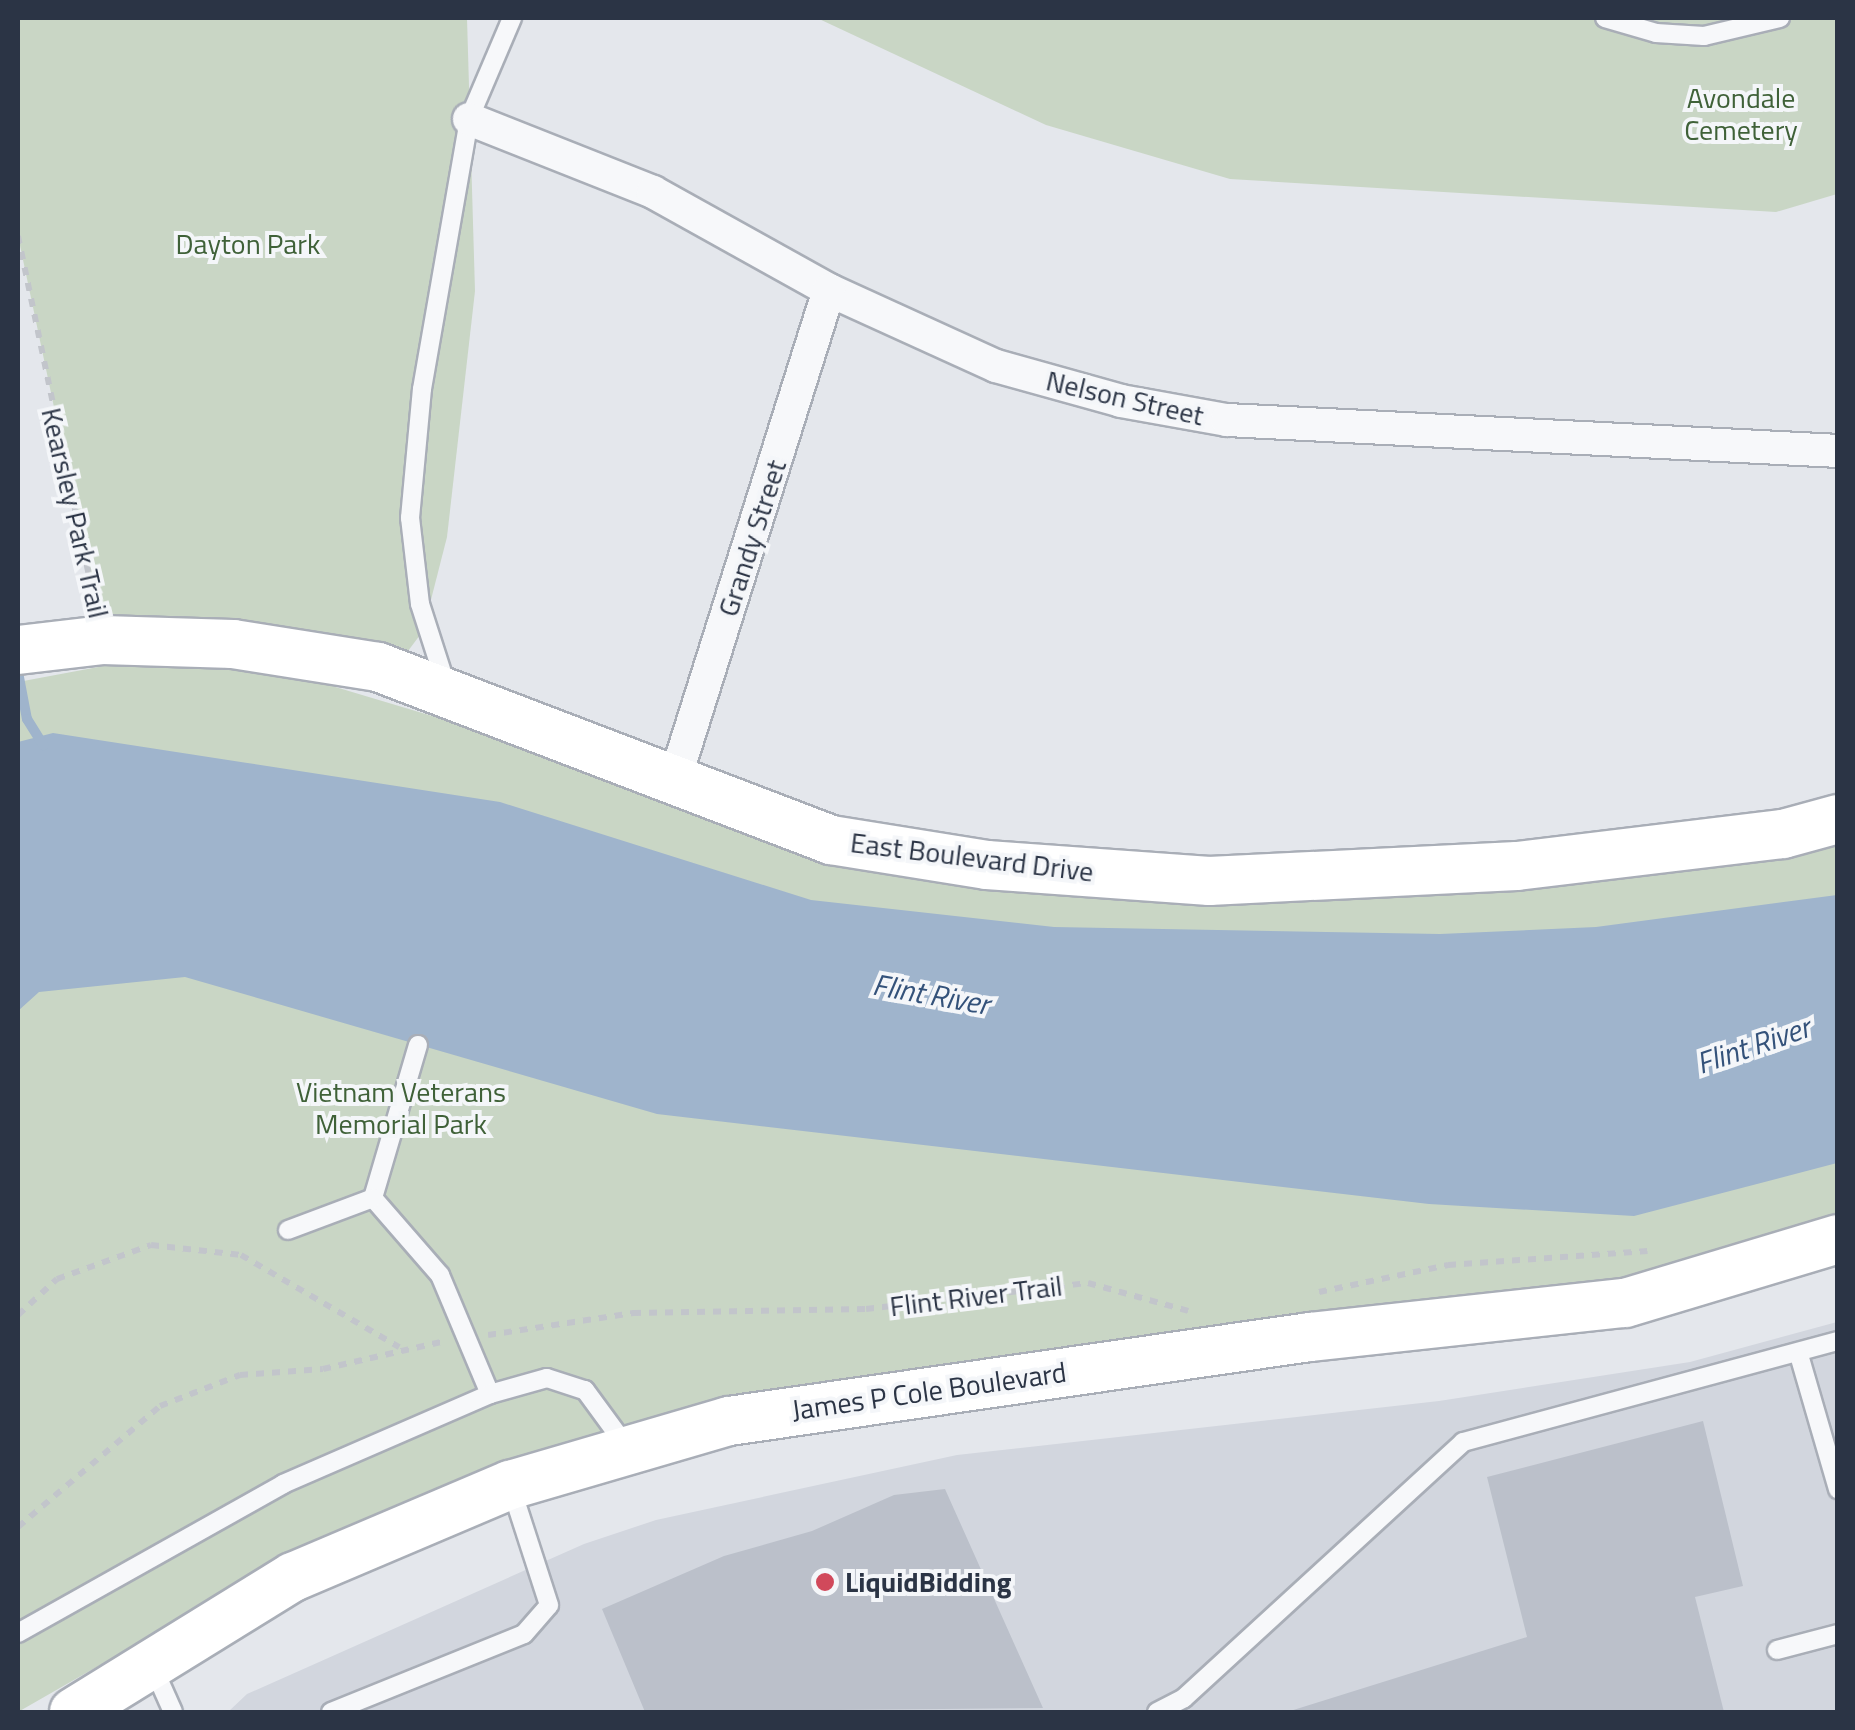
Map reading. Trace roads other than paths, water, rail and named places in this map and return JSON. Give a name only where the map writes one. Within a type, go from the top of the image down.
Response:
[{"type":"street","name":"Nelson Street","points":[[470,120],[653,192],[829,290],[996,366],[1121,401],[1227,420],[1838,451]]},
{"type":"street","name":"Grandy Street","points":[[672,784],[829,290]]},
{"type":"street","name":"East Boulevard Drive","points":[[18,650],[84,641],[234,644],[378,666],[672,784],[830,840],[987,865],[1209,881],[1517,866],[1783,834],[1838,820]]},
{"type":"street","name":"James P Cole Boulevard","points":[[74,1712],[293,1577],[510,1485],[729,1421],[945,1386],[1625,1303],[1838,1239]]},
{"type":"lane","points":[[449,695],[420,604],[410,518],[442,246],[470,120],[512,18]]},
{"type":"lane","points":[[1605,18],[1656,33],[1704,36],[1780,18]]},
{"type":"lane","points":[[373,1198],[418,1046]]},
{"type":"lane","points":[[288,1230],[373,1198]]},
{"type":"lane","points":[[373,1198],[440,1276],[490,1394]]},
{"type":"lane","points":[[1156,1712],[1184,1698],[1463,1442],[1838,1341]]},
{"type":"lane","points":[[1799,1354],[1838,1489]]},
{"type":"lane","points":[[18,1634],[282,1484],[490,1394],[547,1378],[585,1390],[629,1450]]},
{"type":"lane","points":[[332,1712],[524,1634],[549,1606],[510,1485]]},
{"type":"lane","points":[[1777,1650],[1838,1634]]},
{"type":"lane","points":[[152,1665],[173,1712]]},
{"type":"water","name":"Flint River","points":[[53,733],[500,802],[811,900],[1054,927],[1440,934],[1596,927],[1837,895],[1837,1163],[1634,1216],[1429,1204],[657,1114],[185,977],[39,992],[18,1011],[18,742]]},
{"type":"waterway","points":[[18,672],[27,719],[43,745]]},
{"type":"place","name":"LiquidBidding","points":[[825,1582]]},
{"type":"park label","name":"Avondale Cemetery","points":[[1741,114]]},
{"type":"park label","name":"Dayton Park","points":[[248,244]]},
{"type":"park label","name":"Vietnam Veterans Memorial Park","points":[[401,1108]]}]
